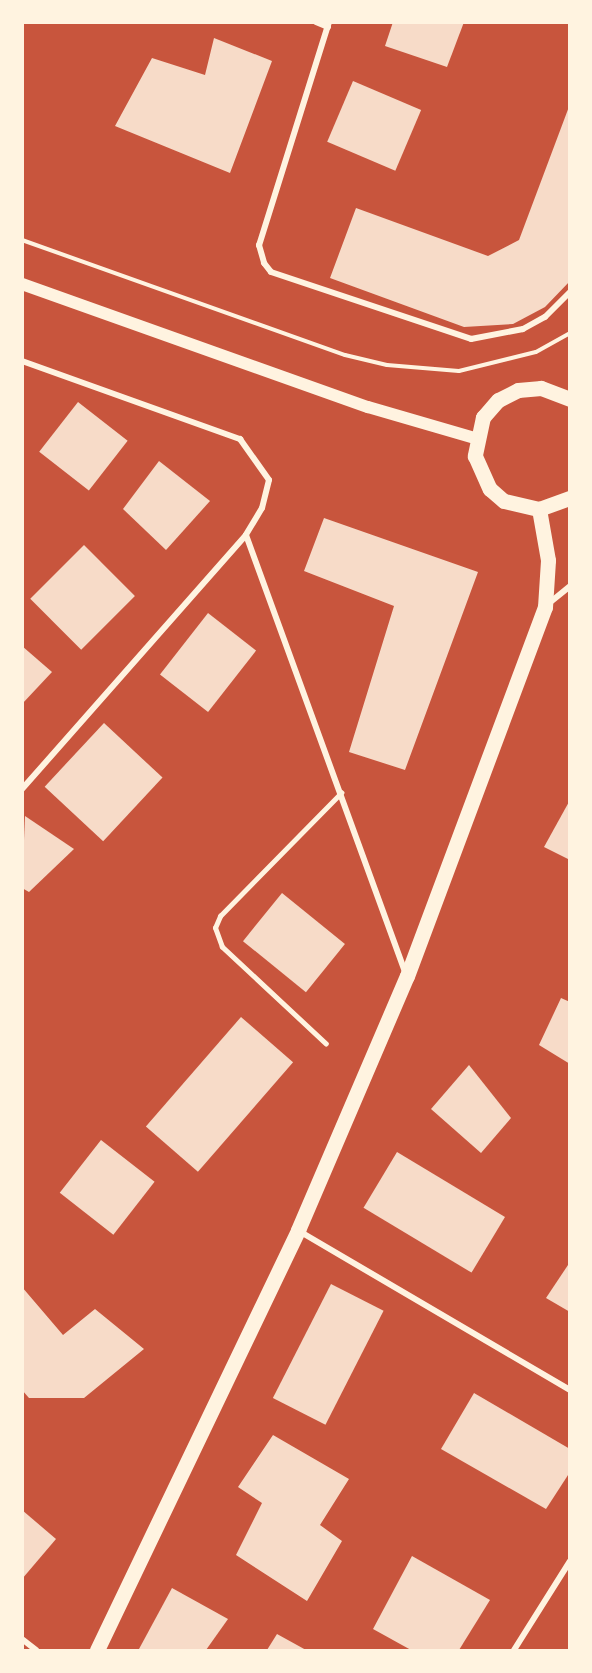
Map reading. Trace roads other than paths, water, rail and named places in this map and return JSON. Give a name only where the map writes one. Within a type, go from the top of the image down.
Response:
[{"type":"main road","points":[[22,284],[368,407],[475,438]]},
{"type":"main road","points":[[570,399],[540,388],[518,390],[483,417],[475,438],[475,456],[490,489],[521,508],[539,509],[570,498]]},
{"type":"main road","points":[[97,1650],[298,1230],[407,975],[545,607],[548,560],[539,509]]},
{"type":"street","points":[[316,22],[329,25],[259,245],[259,256],[271,272],[471,339],[523,329],[545,317],[570,292]]},
{"type":"street","points":[[22,361],[240,439],[269,480],[262,508],[246,535],[22,789]]},
{"type":"street","points":[[246,535],[407,975]]},
{"type":"street","points":[[545,607],[570,586]]},
{"type":"street","points":[[298,1230],[570,1390]]},
{"type":"street","points":[[514,1650],[570,1561]]},
{"type":"street","points":[[22,1640],[36,1650]]},
{"type":"lane","points":[[326,1044],[222,947],[216,928],[220,916],[341,793]]}]
